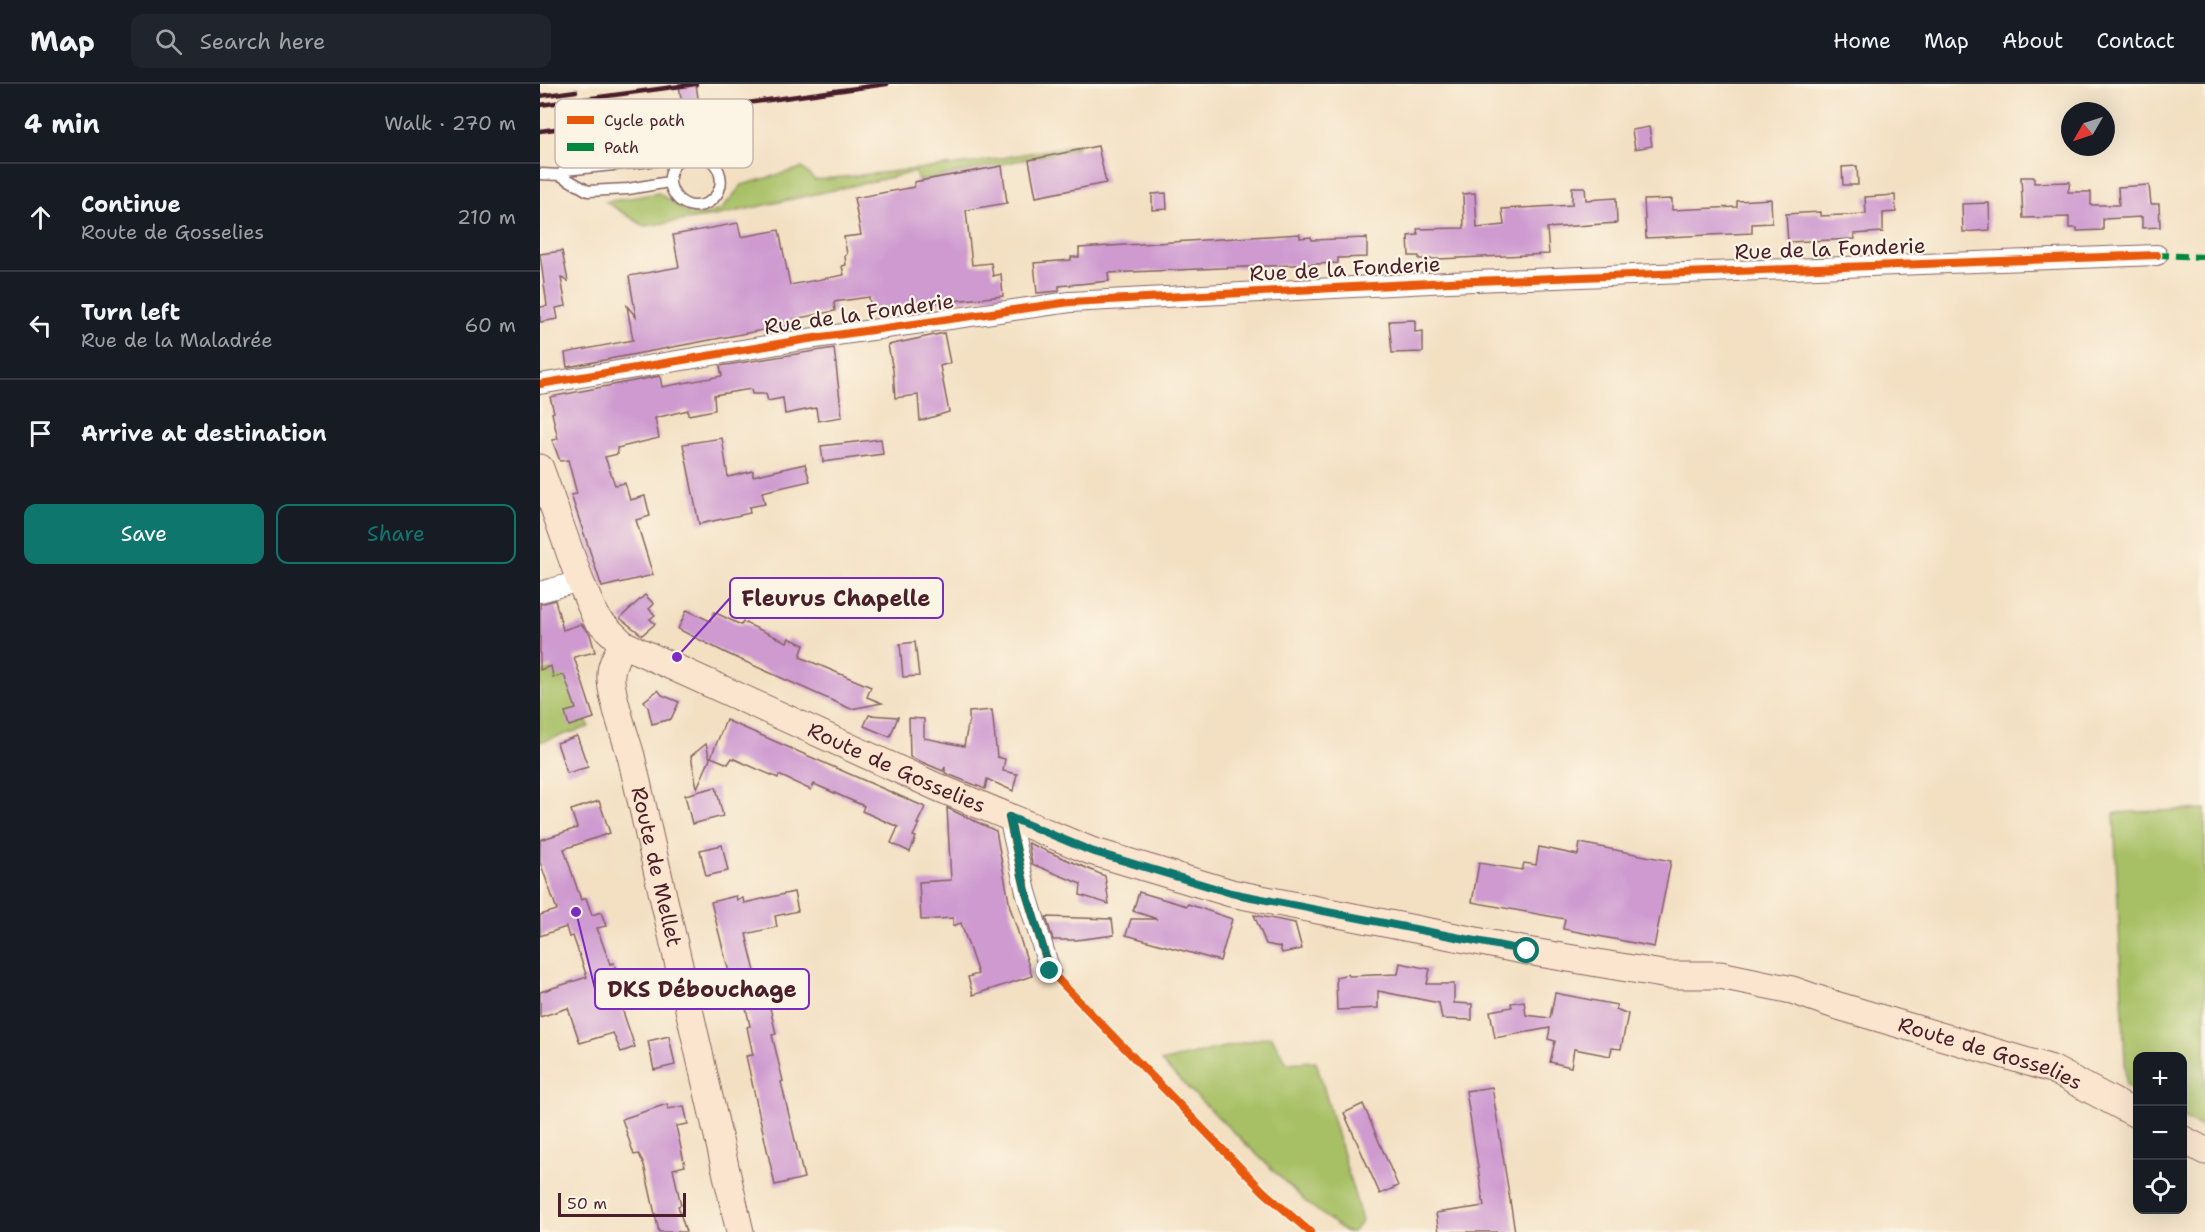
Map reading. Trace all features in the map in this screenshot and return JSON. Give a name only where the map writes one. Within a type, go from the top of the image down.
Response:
[{"type":"main road","name":"Route de Gosselies","points":[[540,468],[580,581],[596,618],[623,644],[937,787],[1091,851],[1231,893],[1527,951],[1668,975],[1720,975],[1792,990],[1835,1005],[2052,1069],[2133,1112]]},
{"type":"main road","name":"Route de Mellet","points":[[623,644],[611,675],[616,701],[740,1232]]},
{"type":"main road","points":[[2187,1142],[2205,1151]]},
{"type":"street","name":"Rue de la Fonderie","points":[[540,384],[808,339],[1070,302],[1449,282],[2157,255]]},
{"type":"street","points":[[540,592],[580,581]]},
{"type":"street","points":[[1009,817],[1026,892],[1050,971]]},
{"type":"lane","points":[[560,175],[565,170],[586,168]]},
{"type":"lane","points":[[672,168],[669,182],[676,197],[690,206],[706,203],[718,191],[720,175],[716,168]]},
{"type":"lane","points":[[540,174],[560,175],[588,190],[627,189],[669,182]]},
{"type":"green space","points":[[1079,144],[1076,149],[918,181],[915,172],[715,216],[644,226],[606,202],[659,193],[687,213],[701,215],[721,210],[742,185],[802,168],[815,180],[974,163]]},
{"type":"green space","points":[[567,665],[589,727],[540,742],[540,673]]},
{"type":"green space","points":[[2205,809],[2205,1129],[2187,1119],[2187,1052],[2133,1052],[2133,1089],[2126,1085],[2114,813]]},
{"type":"green space","points":[[1271,1036],[1287,1063],[1316,1061],[1362,1221],[1353,1232],[1346,1232],[1307,1203],[1161,1062]]},
{"type":"building","points":[[679,84],[696,84],[698,99],[681,99]]},
{"type":"building","points":[[1649,127],[1652,146],[1635,149],[1632,130]]},
{"type":"building","points":[[1098,146],[1106,183],[1036,197],[1029,160]]},
{"type":"building","points":[[1002,166],[1007,203],[966,210],[972,265],[991,263],[993,276],[1001,274],[1003,296],[871,309],[869,297],[834,302],[835,311],[794,319],[795,324],[567,367],[565,353],[633,340],[627,306],[636,317],[629,276],[679,267],[673,235],[738,223],[741,237],[779,230],[790,285],[844,275],[842,266],[846,265],[845,256],[847,254],[844,237],[861,235],[854,198],[914,187],[914,182]]},
{"type":"building","points":[[1857,166],[1858,185],[1843,185],[1842,167]]},
{"type":"building","points":[[2021,177],[2034,177],[2034,183],[2070,182],[2068,192],[2091,192],[2091,205],[2119,205],[2118,187],[2149,185],[2151,204],[2159,204],[2160,227],[2142,228],[2142,217],[2103,219],[2103,230],[2077,231],[2077,228],[2069,228],[2069,217],[2023,218]]},
{"type":"building","points":[[1572,187],[1585,187],[1586,200],[1616,198],[1617,223],[1547,228],[1549,254],[1437,259],[1419,259],[1419,256],[1409,256],[1408,236],[1418,235],[1417,229],[1464,228],[1463,194],[1475,193],[1477,228],[1504,225],[1502,209],[1572,205]]},
{"type":"building","points":[[1166,193],[1167,209],[1152,210],[1152,194]]},
{"type":"building","points":[[1895,195],[1896,212],[1883,213],[1883,232],[1854,234],[1855,239],[1788,242],[1786,214],[1820,212],[1820,216],[1866,214],[1865,197]]},
{"type":"building","points":[[1672,199],[1672,210],[1737,207],[1737,201],[1771,199],[1772,223],[1752,224],[1752,233],[1646,238],[1644,200]]},
{"type":"building","points":[[1989,203],[1990,230],[1963,232],[1962,204]]},
{"type":"building","points":[[1300,234],[1300,238],[1311,237],[1312,240],[1367,238],[1367,257],[1338,258],[1338,263],[1108,273],[1109,281],[1059,286],[1059,291],[1037,293],[1034,263],[1071,260],[1071,257],[1079,257],[1079,248]]},
{"type":"building","points":[[562,251],[568,281],[561,278],[566,306],[556,308],[558,319],[540,322],[540,307],[547,306],[540,254]]},
{"type":"building","points":[[1415,320],[1415,332],[1423,331],[1423,352],[1392,353],[1389,321]]},
{"type":"building","points":[[944,333],[950,363],[940,366],[949,412],[920,421],[918,395],[895,398],[888,345]]},
{"type":"building","points":[[834,348],[842,417],[818,421],[816,408],[785,414],[783,398],[768,401],[766,394],[752,394],[751,389],[714,395],[715,410],[688,415],[688,410],[655,418],[659,438],[617,448],[618,454],[605,457],[615,485],[625,483],[630,500],[645,496],[650,516],[636,520],[653,575],[602,587],[571,495],[577,494],[568,460],[560,461],[552,440],[558,439],[550,397],[660,376],[662,387],[722,376],[720,366]]},
{"type":"building","points":[[722,438],[728,477],[753,471],[753,476],[805,464],[810,481],[762,492],[765,504],[749,507],[750,513],[699,524],[683,444]]},
{"type":"building","points":[[881,439],[883,454],[823,462],[821,446]]},
{"type":"building","points":[[645,595],[654,604],[649,609],[655,615],[650,619],[655,624],[642,635],[620,618]]},
{"type":"building","points":[[555,600],[563,630],[581,624],[590,634],[595,652],[574,657],[594,718],[569,726],[565,712],[576,709],[564,675],[553,677],[551,666],[540,670],[540,604]]},
{"type":"building","points":[[687,610],[710,621],[714,612],[787,642],[789,638],[804,645],[800,657],[871,687],[867,697],[882,703],[851,709],[728,654],[678,629]]},
{"type":"building","points":[[915,642],[919,676],[903,677],[900,644]]},
{"type":"building","points":[[658,690],[662,695],[679,702],[671,719],[652,724],[648,707],[644,701]]},
{"type":"building","points":[[992,710],[997,757],[1005,759],[1003,771],[1017,774],[1013,791],[987,779],[985,789],[945,773],[945,767],[943,771],[910,757],[909,718],[924,719],[924,738],[964,746],[969,712]]},
{"type":"building","points":[[869,715],[898,717],[890,737],[864,726]]},
{"type":"building","points":[[726,720],[925,807],[913,836],[916,837],[910,852],[891,843],[898,827],[862,811],[864,806],[814,784],[811,790],[779,775],[778,778],[732,758],[728,764],[711,757]]},
{"type":"building","points":[[577,736],[588,767],[567,773],[557,743]]},
{"type":"building","points":[[706,744],[710,759],[697,788],[691,756]]},
{"type":"building","points":[[716,787],[723,816],[692,824],[685,795]]},
{"type":"building","points":[[599,801],[610,833],[564,849],[581,900],[586,898],[592,915],[601,912],[606,926],[597,928],[610,964],[614,963],[618,977],[612,979],[635,1047],[621,1052],[613,1033],[580,1043],[568,1008],[540,1017],[540,992],[587,977],[573,936],[569,937],[566,927],[540,936],[540,915],[557,910],[540,862],[540,840],[577,828],[571,810]]},
{"type":"building","points":[[947,808],[996,831],[1010,907],[1032,976],[973,995],[968,977],[978,974],[961,923],[953,926],[953,918],[921,920],[919,882],[951,880]]},
{"type":"building","points":[[1028,843],[1105,876],[1109,904],[1080,895],[1081,884],[1032,864]]},
{"type":"building","points":[[1580,843],[1671,861],[1654,947],[1563,929],[1565,919],[1472,902],[1479,863],[1522,870],[1524,863],[1536,865],[1539,847],[1578,855]]},
{"type":"building","points":[[722,845],[728,871],[706,876],[700,850]]},
{"type":"building","points":[[794,892],[798,911],[775,916],[777,927],[746,934],[763,1005],[769,1003],[776,1034],[772,1035],[783,1081],[781,1082],[804,1178],[775,1185],[746,1056],[753,1055],[743,994],[735,996],[711,902],[736,896],[737,900],[743,898],[744,903]]},
{"type":"building","points":[[1139,892],[1187,906],[1188,904],[1232,919],[1220,961],[1126,935],[1131,919],[1157,919],[1133,911]]},
{"type":"building","points":[[1254,915],[1295,923],[1302,949],[1282,953],[1280,947],[1266,944]]},
{"type":"building","points":[[1046,917],[1112,919],[1114,935],[1076,940],[1053,940]]},
{"type":"building","points":[[1400,963],[1430,969],[1427,984],[1454,984],[1454,1003],[1472,1004],[1472,1020],[1442,1019],[1439,1003],[1378,991],[1378,1008],[1337,1010],[1336,977],[1348,974],[1349,976],[1398,974]]},
{"type":"building","points":[[1555,993],[1617,1005],[1616,1009],[1628,1014],[1621,1049],[1612,1048],[1610,1056],[1574,1049],[1571,1067],[1550,1062],[1555,1041],[1548,1039],[1550,1028],[1495,1038],[1490,1011],[1512,1007],[1511,1003],[1524,1001],[1526,1015],[1550,1018]]},
{"type":"building","points":[[669,1036],[675,1065],[654,1070],[648,1041]]},
{"type":"building","points":[[1492,1087],[1515,1232],[1439,1232],[1436,1213],[1484,1206],[1466,1091]]},
{"type":"building","points":[[667,1104],[668,1109],[684,1106],[688,1124],[676,1126],[685,1166],[673,1169],[681,1205],[678,1206],[686,1232],[659,1232],[644,1165],[639,1154],[634,1155],[622,1119]]},
{"type":"building","points":[[1363,1104],[1398,1186],[1380,1194],[1344,1113]]},
{"type":"railway","points":[[585,99],[696,84]]},
{"type":"railway","points":[[753,102],[887,84]]},
{"type":"railway","points":[[540,96],[576,91]]},
{"type":"railway","points":[[540,105],[555,103]]},
{"type":"railway","points":[[540,131],[555,129]]},
{"type":"marked path","points":[[2157,255],[2205,257]]},
{"type":"cycle path","points":[[540,384],[808,339],[1070,302],[1449,282],[2157,255]]},
{"type":"cycle path","points":[[1009,817],[1026,892],[1050,971],[1264,1192],[1310,1232]]},
{"type":"place","name":"Fleurus Chapelle","points":[[677,657]]},
{"type":"place","name":"DKS Débouchage","points":[[576,912]]},
{"type":"route","points":[[1050,971],[1026,892],[1009,817],[1091,851],[1231,893],[1527,951]]}]
